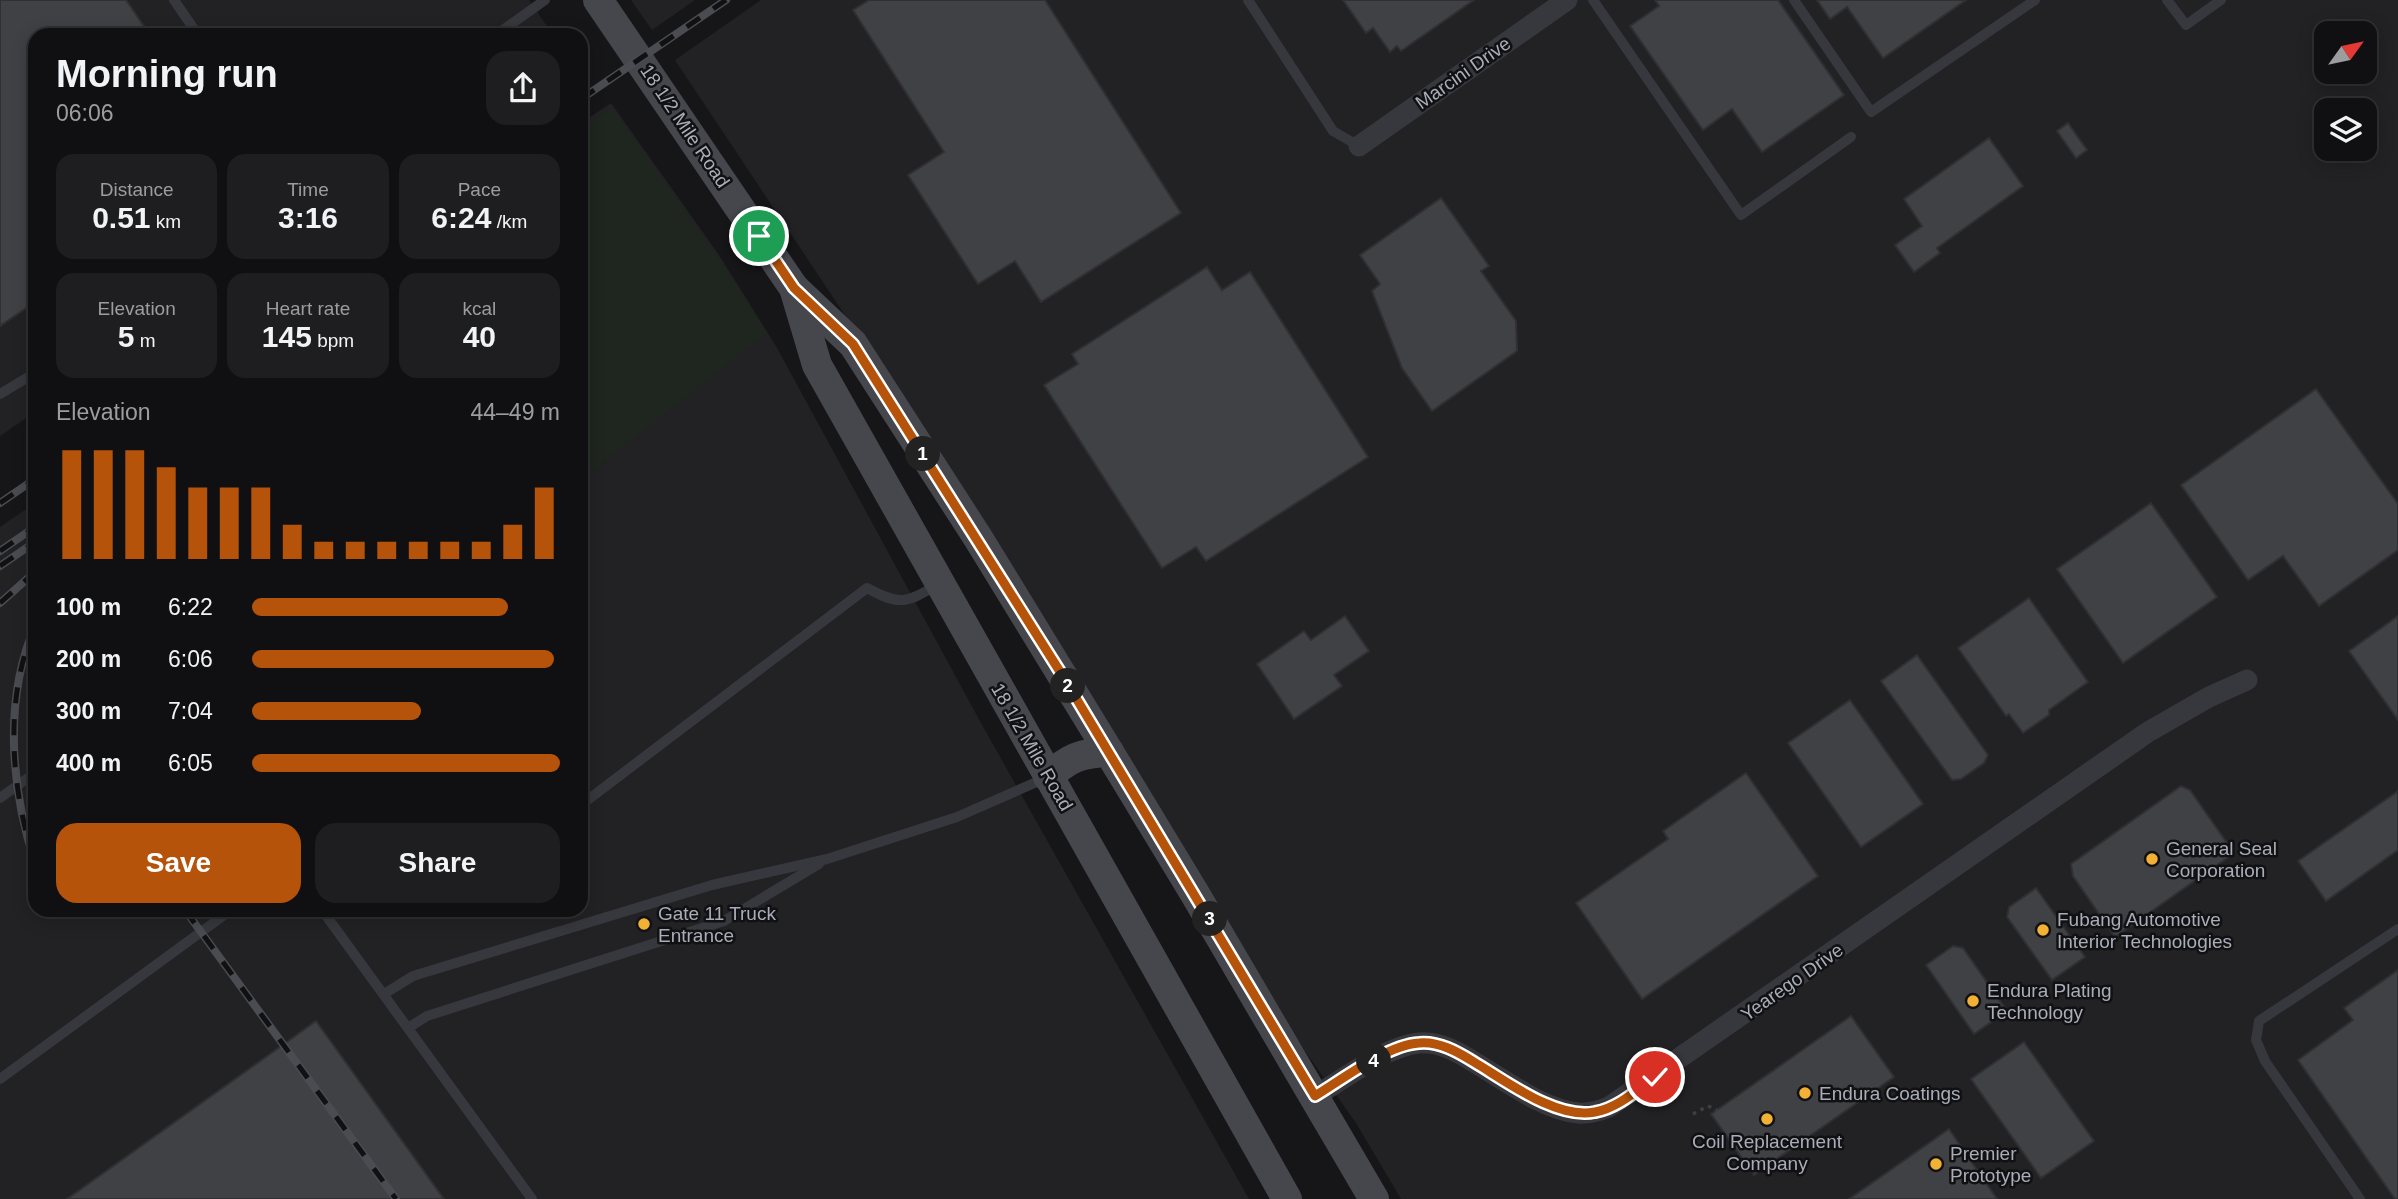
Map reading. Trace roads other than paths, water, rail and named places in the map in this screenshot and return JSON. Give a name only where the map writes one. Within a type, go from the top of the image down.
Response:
[{"type":"street","name":"18 1/2 Mile Road","points":[[598,0],[794,288],[853,344],[978,538],[1109,752],[1374,1199]]},
{"type":"street","name":"Marcini Drive","points":[[1359,146],[1567,0]]},
{"type":"street","name":"18 1/2 Mile Road","points":[[794,288],[817,365],[1287,1199]]},
{"type":"street","name":"Yearego Drive","points":[[1315,1096],[1380,1057],[1419,1043],[1440,1045],[1459,1053],[1528,1094],[1561,1109],[1578,1113],[1595,1112],[1609,1107],[2148,733],[2209,697],[2247,680]]},
{"type":"street","points":[[1048,777],[1066,761],[1079,755],[1109,752]]},
{"type":"lane","points":[[174,0],[193,28]]},
{"type":"lane","points":[[506,28],[545,0]]},
{"type":"lane","points":[[1248,0],[1333,131],[1359,146]]},
{"type":"lane","points":[[1593,0],[1741,215],[1852,137]]},
{"type":"lane","points":[[1794,0],[1871,112],[2035,0]]},
{"type":"lane","points":[[2167,0],[2186,26],[2221,0]]},
{"type":"lane","points":[[0,394],[28,377]]},
{"type":"lane","points":[[588,800],[867,588],[885,598],[909,602],[940,584]]},
{"type":"lane","points":[[384,995],[413,976],[487,953],[712,885],[827,859],[957,817],[1048,777]]},
{"type":"lane","points":[[0,797],[28,778]]},
{"type":"lane","points":[[408,1028],[427,1016],[724,920],[827,859]]},
{"type":"lane","points":[[0,1079],[221,917]]},
{"type":"lane","points":[[328,917],[532,1199]]},
{"type":"lane","points":[[2360,1199],[2265,1061],[2256,1040],[2259,1021],[2398,929]]},
{"type":"railway","points":[[588,94],[726,0]]},
{"type":"railway","points":[[0,503],[28,484]]},
{"type":"railway","points":[[0,551],[28,532]]},
{"type":"railway","points":[[0,566],[28,547]]},
{"type":"railway","points":[[0,603],[28,578]]},
{"type":"railway","points":[[28,646],[18,684],[14,744],[20,805],[28,838]]},
{"type":"railway","points":[[190,917],[396,1199]]},
{"type":"place","name":"General Seal Corporation","points":[[2152,859]]},
{"type":"place","name":"Gate 11 Truck Entrance","points":[[644,924]]},
{"type":"place","name":"Fubang Automotive Interior Technologies","points":[[2043,930]]},
{"type":"place","name":"Endura Plating Technology","points":[[1973,1001]]},
{"type":"place","name":"Endura Coatings","points":[[1805,1093]]},
{"type":"place","name":"Coil Replacement Company","points":[[1767,1119]]},
{"type":"place","name":"Premier Prototype","points":[[1936,1164]]}]
